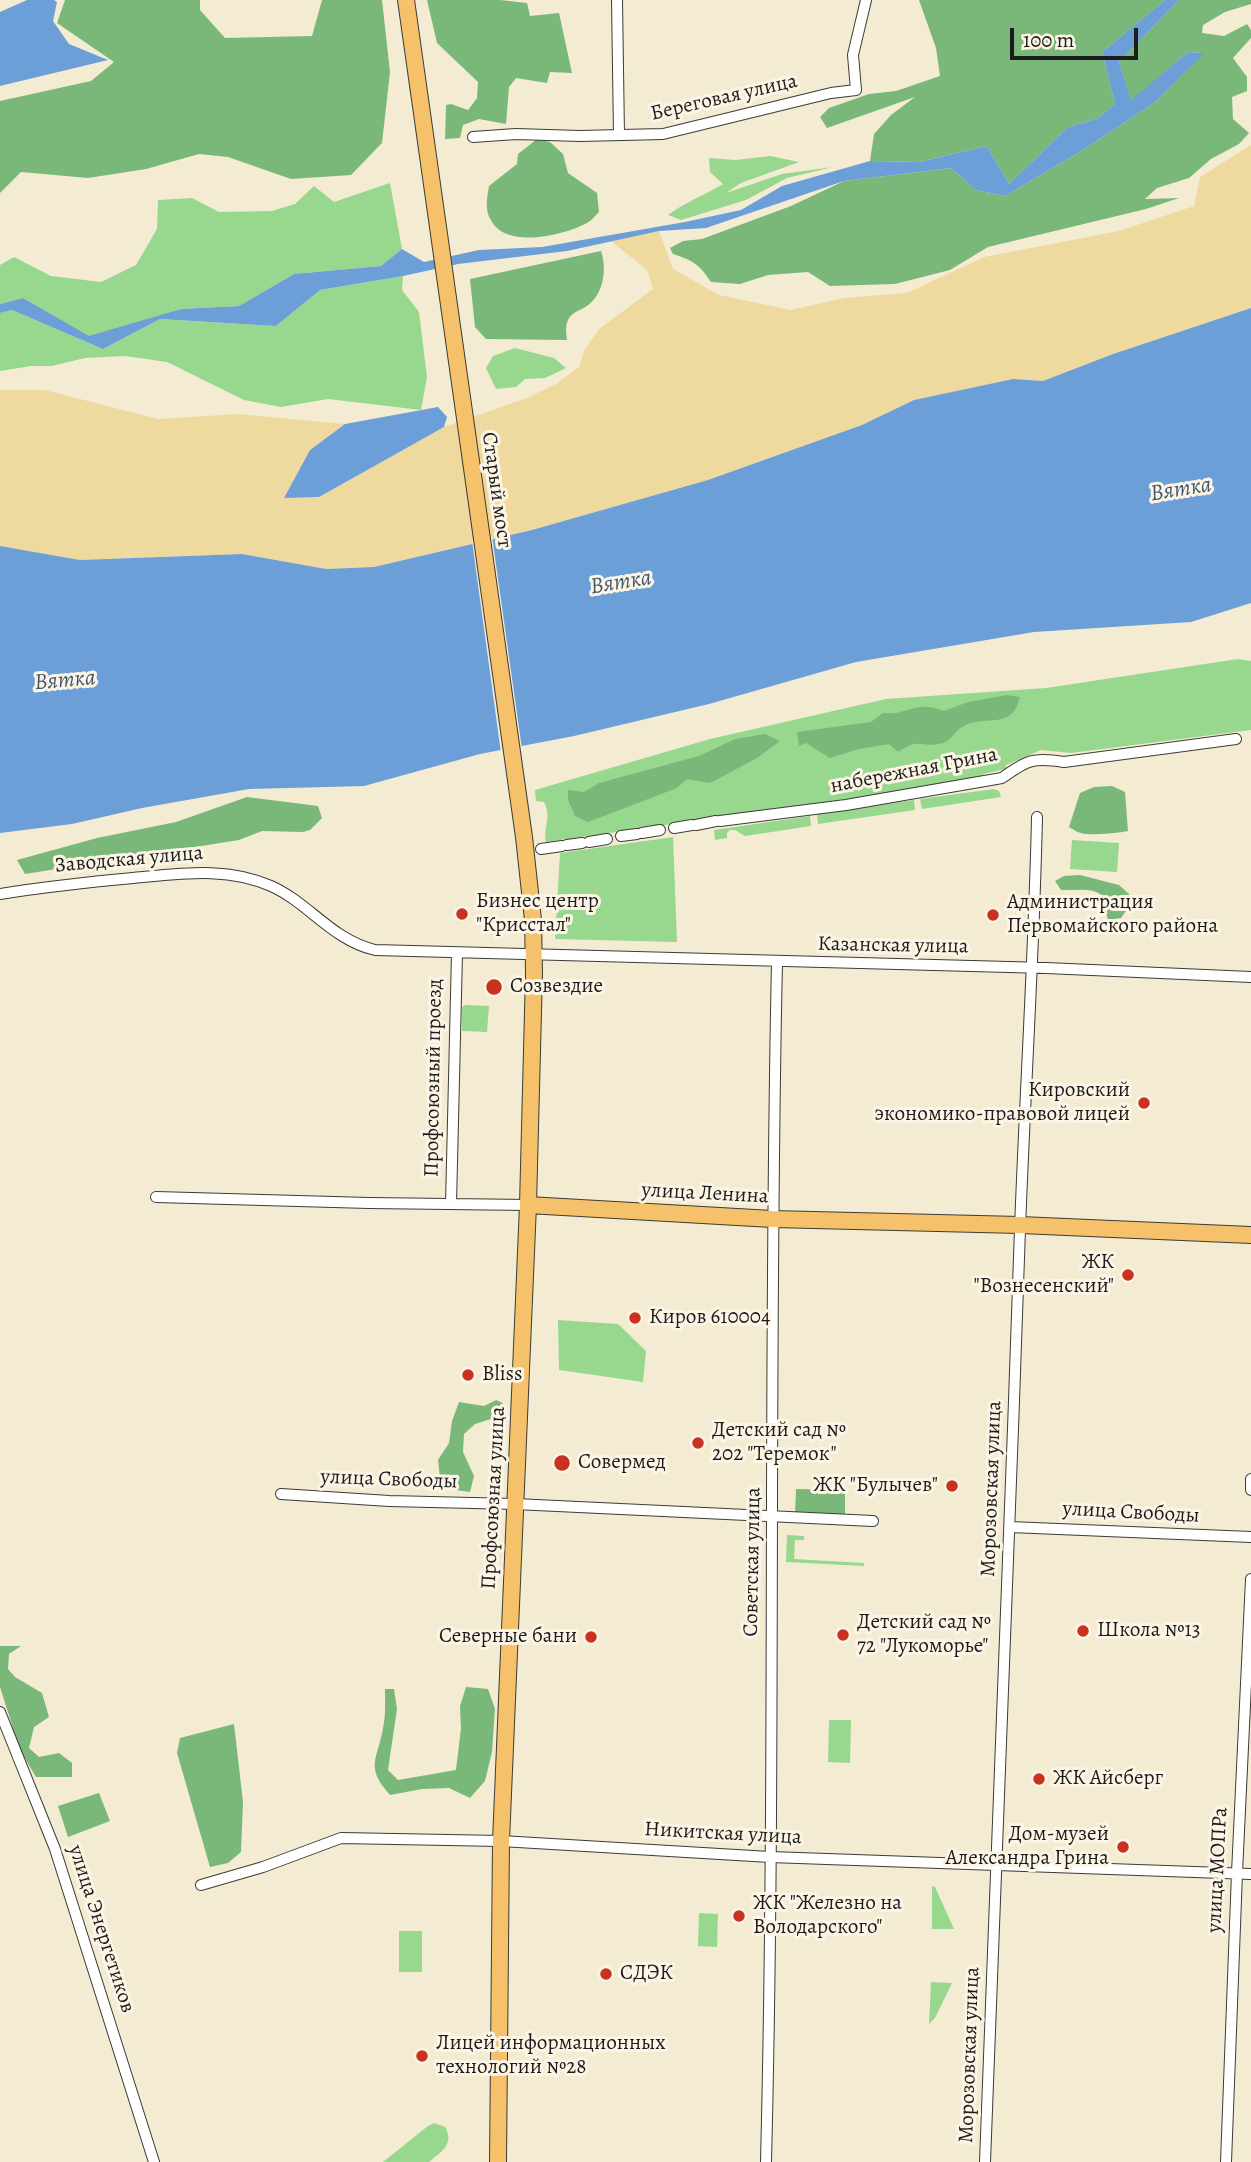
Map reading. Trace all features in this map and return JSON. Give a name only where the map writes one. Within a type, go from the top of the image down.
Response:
[{"type":"main road","name":"Старый мост","points":[[406,0],[524,837]]},
{"type":"main road","name":"Профсоюзная улица","points":[[498,2162],[500,1841],[528,1205],[534,954],[524,837]]},
{"type":"main road","name":"улица Ленина","points":[[528,1205],[772,1219],[1020,1225],[1251,1235]]},
{"type":"street","points":[[617,0],[619,135]]},
{"type":"street","name":"Береговая улица","points":[[473,137],[516,134],[663,134],[831,93],[856,90],[853,55],[866,0]]},
{"type":"street","name":"набережная Грина","points":[[674,828],[857,803],[1002,778],[1022,764],[1038,760],[1064,762],[1236,738]]},
{"type":"street","name":"Морозовская улица","points":[[985,2162],[1037,817]]},
{"type":"street","points":[[621,836],[660,830]]},
{"type":"street","points":[[541,849],[607,839]]},
{"type":"street","name":"Заводская улица","points":[[0,894],[60,884],[197,872],[220,873],[247,878],[283,892],[342,938],[364,948],[386,951],[534,954]]},
{"type":"street","name":"Профсоюзный проезд","points":[[451,1204],[457,953]]},
{"type":"street","name":"Казанская улица","points":[[534,954],[1251,977]]},
{"type":"street","name":"Советская улица","points":[[766,2162],[776,963]]},
{"type":"street","name":"улица Ленина","points":[[156,1197],[528,1205]]},
{"type":"street","points":[[1251,1479],[1251,1490]]},
{"type":"street","name":"улица Свободы","points":[[281,1494],[873,1521]]},
{"type":"street","name":"улица Свободы","points":[[1010,1527],[1251,1537]]},
{"type":"street","name":"улица МОПРа","points":[[1226,2162],[1251,1579]]},
{"type":"street","name":"улица Энергетиков","points":[[0,1712],[55,1849],[153,2162]]},
{"type":"street","name":"Никитская улица","points":[[201,1885],[263,1867],[341,1838],[500,1841],[770,1857],[1251,1874]]},
{"type":"green space","points":[[65,0],[200,0],[200,10],[225,38],[312,36],[322,0],[382,0],[390,72],[382,143],[351,175],[291,179],[228,157],[199,154],[146,169],[88,178],[21,172],[0,193],[0,101],[91,81],[114,62],[57,23]]},
{"type":"green space","points":[[427,0],[500,0],[527,3],[530,16],[559,13],[572,73],[550,72],[547,83],[516,78],[509,87],[506,124],[479,119],[463,125],[460,138],[445,139],[446,105],[468,110],[477,98],[478,82],[437,43]]},
{"type":"green space","points":[[919,0],[1165,0],[1102,52],[1115,104],[1097,119],[1068,127],[1009,184],[987,146],[919,162],[870,161],[874,134],[891,115],[915,97],[827,128],[820,117],[829,108],[869,94],[896,91],[940,76],[936,48]]},
{"type":"green space","points":[[1179,0],[1251,0],[1251,4],[1225,12],[1203,25],[1202,33],[1224,36],[1247,24],[1251,30],[1251,38],[1233,58],[1247,77],[1247,91],[1232,97],[1233,119],[1249,133],[1239,144],[1211,159],[1189,178],[1157,188],[1145,199],[1179,198],[1146,209],[988,247],[950,270],[895,284],[830,286],[808,272],[768,275],[740,284],[711,282],[699,267],[673,254],[670,248],[683,241],[702,239],[791,206],[844,181],[951,168],[976,190],[1005,196],[1083,150],[1154,103],[1203,53],[1188,52],[1131,101],[1119,62]]},
{"type":"green space","points":[[537,139],[550,142],[563,154],[568,173],[597,193],[599,212],[587,223],[565,232],[537,237],[510,235],[500,230],[489,218],[489,186],[517,164],[518,154]]},
{"type":"green space","points":[[770,156],[799,162],[741,183],[726,193],[782,174],[833,167],[787,178],[746,200],[681,220],[668,215],[723,184],[710,172],[709,158],[736,160]]},
{"type":"green space","points":[[390,183],[402,249],[381,266],[294,274],[239,306],[181,309],[89,337],[23,298],[0,304],[0,265],[14,257],[51,276],[101,282],[136,265],[157,229],[158,200],[192,198],[219,212],[272,211],[295,204],[314,186],[334,202]]},
{"type":"green space","points":[[601,251],[603,281],[593,301],[569,318],[566,326],[567,340],[486,339],[475,327],[470,279]]},
{"type":"green space","points":[[403,276],[402,290],[419,312],[427,377],[421,410],[328,399],[281,407],[244,400],[167,362],[125,356],[85,358],[52,366],[0,371],[0,313],[12,310],[103,349],[160,319],[276,326],[320,290]]},
{"type":"green space","points":[[515,348],[554,358],[566,368],[545,378],[525,379],[516,387],[496,389],[486,368],[493,356]]},
{"type":"green space","points":[[1238,659],[1251,661],[1251,730],[1071,753],[1041,750],[1006,765],[1006,769],[983,774],[983,780],[546,842],[546,807],[544,802],[536,801],[535,790],[710,739],[886,699],[1046,688]]},
{"type":"green space","points":[[1007,695],[1020,697],[1011,714],[998,720],[964,726],[943,743],[912,745],[898,752],[889,744],[830,758],[806,743],[799,746],[797,732],[871,722],[883,713],[919,707],[944,711],[968,702]]},
{"type":"green space","points":[[765,734],[780,741],[757,758],[710,783],[687,779],[677,788],[588,822],[575,816],[568,800],[568,790],[584,792],[599,783],[699,756],[735,739]]},
{"type":"green space","points":[[1112,786],[1125,792],[1128,831],[1089,834],[1079,833],[1069,827],[1080,793],[1094,787]]},
{"type":"green space","points":[[994,789],[999,791],[1001,797],[922,809],[920,799]]},
{"type":"green space","points":[[247,797],[318,806],[322,818],[310,830],[303,832],[262,831],[239,840],[25,874],[17,860],[97,838],[176,822]]},
{"type":"green space","points":[[914,800],[915,810],[818,824],[817,814]]},
{"type":"green space","points":[[810,816],[811,826],[745,836],[730,830],[727,838],[715,840],[714,830]]},
{"type":"green space","points":[[673,837],[677,942],[555,939],[560,853]]},
{"type":"green space","points":[[1072,840],[1119,843],[1117,872],[1070,869]]},
{"type":"green space","points":[[1080,875],[1119,885],[1129,894],[1128,908],[1121,918],[1108,920],[1108,902],[1099,893],[1061,890],[1055,881],[1064,876]]},
{"type":"green space","points":[[489,1006],[487,1032],[462,1031],[462,1007]]},
{"type":"green space","points":[[558,1320],[618,1324],[646,1351],[643,1382],[559,1370]]},
{"type":"green space","points":[[496,1400],[503,1403],[494,1418],[475,1424],[464,1434],[463,1452],[474,1476],[470,1492],[441,1488],[438,1460],[449,1443],[452,1421],[459,1402],[484,1406]]},
{"type":"green space","points":[[796,1489],[845,1490],[845,1515],[795,1514]]},
{"type":"green space","points":[[787,1535],[804,1536],[804,1540],[795,1540],[794,1559],[864,1563],[864,1566],[786,1562]]},
{"type":"green space","points":[[0,1646],[21,1646],[9,1654],[8,1669],[15,1677],[42,1693],[49,1717],[34,1727],[29,1748],[39,1757],[59,1753],[72,1763],[72,1777],[36,1777],[20,1750],[0,1687]]},
{"type":"green space","points":[[466,1687],[488,1689],[495,1709],[492,1752],[485,1781],[470,1798],[449,1788],[422,1789],[390,1795],[377,1777],[375,1769],[385,1718],[385,1689],[394,1689],[397,1709],[388,1770],[398,1780],[456,1770],[461,1728],[460,1706]]},
{"type":"green space","points":[[829,1720],[851,1720],[850,1763],[828,1762]]},
{"type":"green space","points":[[234,1724],[243,1802],[241,1852],[228,1863],[210,1867],[177,1753],[180,1738]]},
{"type":"green space","points":[[99,1793],[110,1821],[68,1837],[58,1806]]},
{"type":"green space","points":[[932,1886],[935,1887],[954,1929],[932,1929]]},
{"type":"green space","points":[[699,1913],[718,1914],[717,1947],[698,1946]]},
{"type":"green space","points":[[399,1931],[422,1931],[422,1972],[399,1972]]},
{"type":"green space","points":[[931,1982],[952,1983],[935,2018],[929,2024]]},
{"type":"green space","points":[[434,2123],[445,2127],[448,2138],[445,2147],[429,2162],[383,2162],[428,2126]]},
{"type":"sand","points":[[1251,145],[1251,308],[1113,354],[1043,381],[1013,379],[914,400],[862,425],[708,480],[532,530],[374,567],[326,569],[242,554],[80,560],[0,546],[0,390],[45,390],[158,419],[238,414],[345,424],[310,450],[284,498],[319,497],[444,427],[527,398],[556,384],[579,367],[585,349],[599,329],[653,289],[647,270],[611,241],[659,231],[673,269],[719,295],[791,310],[844,298],[907,293],[984,257],[1119,231],[1194,206],[1200,177]]},
{"type":"water","points":[[27,0],[57,2],[53,21],[69,44],[108,60],[0,86],[0,12]]},
{"type":"water","points":[[1165,0],[1179,0],[1119,62],[1131,100],[1188,52],[1204,53],[1154,103],[1083,150],[1005,196],[976,190],[951,168],[844,181],[706,228],[659,231],[567,251],[458,264],[320,290],[276,326],[160,319],[103,349],[12,310],[0,313],[0,304],[23,298],[89,336],[181,309],[239,306],[294,274],[381,266],[402,249],[424,262],[479,250],[542,247],[685,222],[741,210],[782,186],[870,161],[919,162],[987,146],[1009,184],[1068,127],[1097,119],[1115,104],[1102,52]]},
{"type":"water","name":"Вятка","points":[[1251,308],[1251,603],[1191,622],[1034,632],[856,662],[709,704],[574,736],[480,754],[364,786],[249,789],[142,808],[72,824],[0,833],[0,546],[80,560],[242,554],[326,569],[374,567],[532,530],[708,480],[862,425],[914,400],[1013,379],[1043,381],[1113,354]]},
{"type":"water","points":[[438,407],[447,417],[444,427],[319,497],[284,498],[310,450],[345,424]]},
{"type":"pier","points":[[492,536],[522,749],[501,753],[472,541]]},
{"type":"place","name":"Бизнес центр \"Крисстал\"","points":[[462,914]]},
{"type":"place","name":"Администрация Первомайского района","points":[[993,915]]},
{"type":"place","name":"Созвездие","points":[[494,987]]},
{"type":"place","name":"Кировский экономико-правовой лицей","points":[[1144,1103]]},
{"type":"place","name":"ЖК \"Вознесенский\"","points":[[1128,1275]]},
{"type":"place","name":"Киров 610004","points":[[635,1318]]},
{"type":"place","name":"Bliss","points":[[468,1375]]},
{"type":"place","name":"Детский сад № 202 \"Теремок\"","points":[[698,1443]]},
{"type":"place","name":"Совермед","points":[[562,1463]]},
{"type":"place","name":"ЖК \"Булычев\"","points":[[952,1486]]},
{"type":"place","name":"Школа №13","points":[[1083,1631]]},
{"type":"place","name":"Детский сад № 72 \"Лукоморье\"","points":[[843,1635]]},
{"type":"place","name":"Северные бани","points":[[591,1637]]},
{"type":"place","name":"ЖК Айсберг","points":[[1039,1779]]},
{"type":"place","name":"Дом-музей Александра Грина","points":[[1123,1847]]},
{"type":"place","name":"ЖК \"Железно на Володарского\"","points":[[739,1916]]},
{"type":"place","name":"СДЭК","points":[[606,1974]]},
{"type":"place","name":"Лицей информационных технологий №28","points":[[422,2056]]}]
